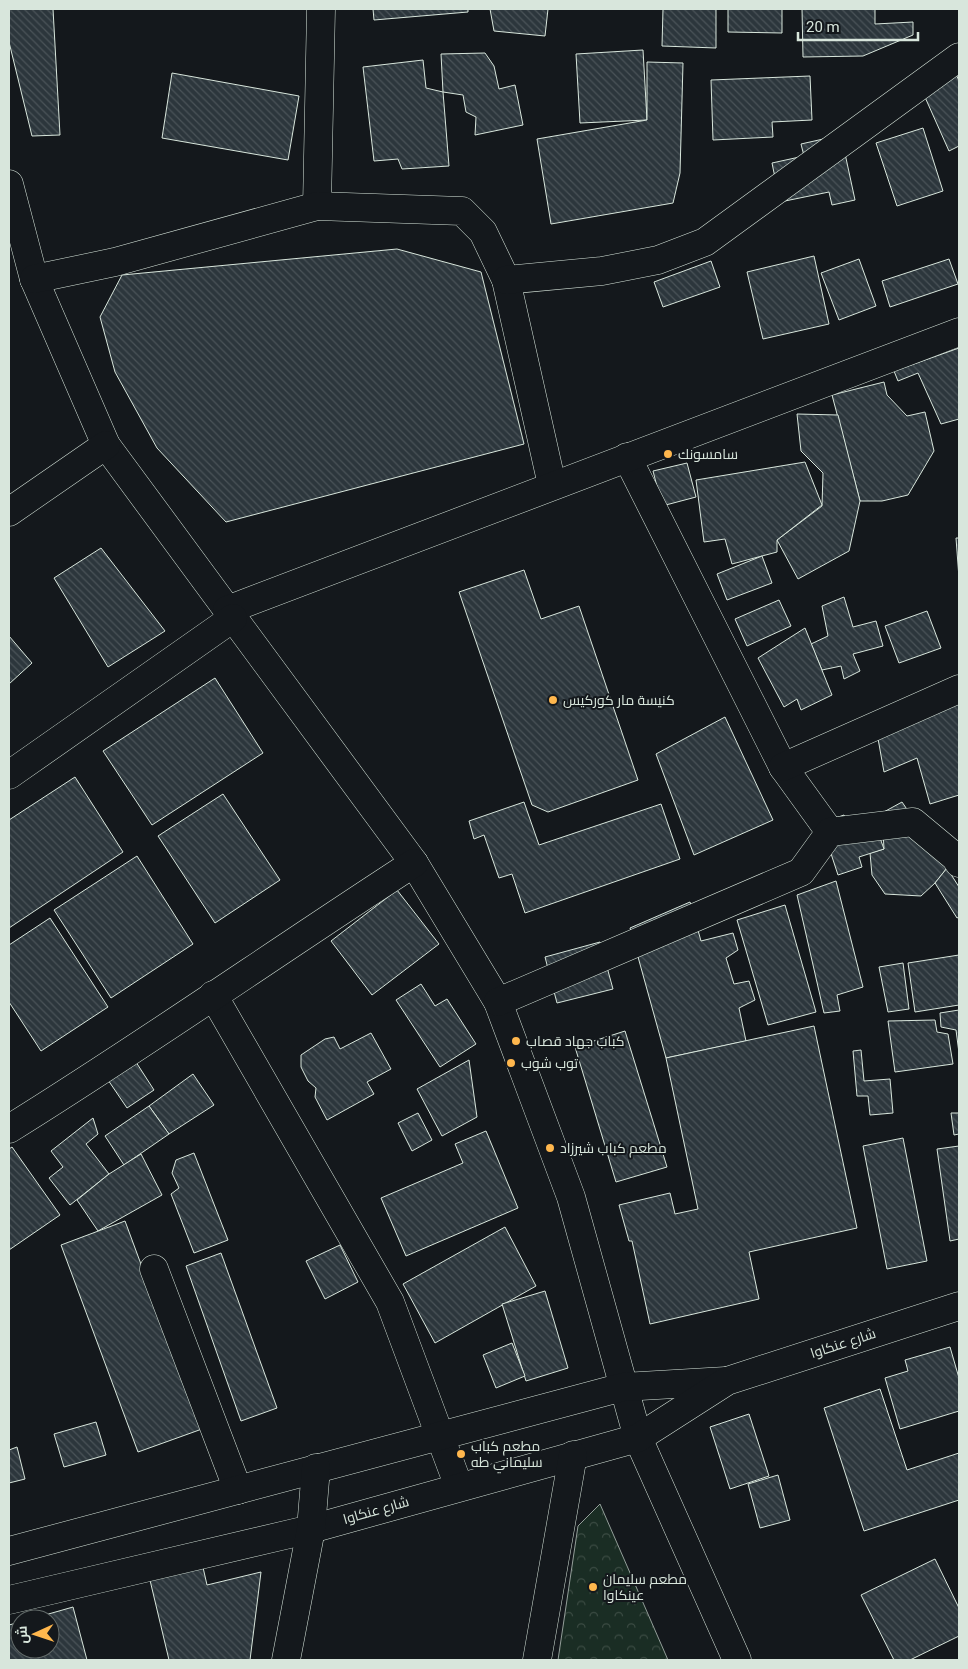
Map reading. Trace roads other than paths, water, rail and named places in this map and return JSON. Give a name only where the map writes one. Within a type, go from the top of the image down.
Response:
[{"type":"street","points":[[317,206],[321,9]]},
{"type":"street","points":[[506,280],[602,271],[658,260],[705,242],[959,57]]},
{"type":"street","points":[[9,184],[34,279],[106,445],[414,863],[498,1002],[571,1197],[638,1438],[737,1660]]},
{"type":"street","points":[[34,279],[115,262],[317,206],[462,211],[482,232],[506,280],[552,485]]},
{"type":"street","points":[[9,775],[230,614],[552,485],[959,332]]},
{"type":"street","points":[[9,512],[106,445]]},
{"type":"street","points":[[627,456],[783,767],[830,832]]},
{"type":"street","points":[[783,767],[959,689]]},
{"type":"street","points":[[498,1002],[801,872],[830,832],[913,822],[955,857],[959,863]]},
{"type":"street","points":[[9,1129],[129,1054],[213,995],[414,863]]},
{"type":"street","points":[[213,995],[390,1302],[459,1487]]},
{"type":"street","points":[[154,1269],[238,1490]]},
{"type":"street","name":"شارع عنكاوا","points":[[9,1551],[623,1387],[727,1381],[959,1306]]},
{"type":"street","name":"شارع عنكاوا","points":[[9,1600],[311,1528],[638,1438],[727,1381]]},
{"type":"street","points":[[536,1660],[573,1455]]},
{"type":"street","points":[[286,1660],[311,1528],[316,1468]]},
{"type":"place","name":"سامسونك","points":[[668,454]]},
{"type":"place","name":"كنيسة مار كوركيس","points":[[553,700]]},
{"type":"place","name":"كباب جهاد قصاب","points":[[516,1041]]},
{"type":"place","name":"توب شوب","points":[[511,1063]]},
{"type":"place","name":"مطعم كباب شيرزاد","points":[[550,1148]]},
{"type":"place","name":"مطعم كباب سليماني طه","points":[[461,1454]]},
{"type":"place","name":"مطعم سليمان عينكاوا","points":[[593,1587]]}]
